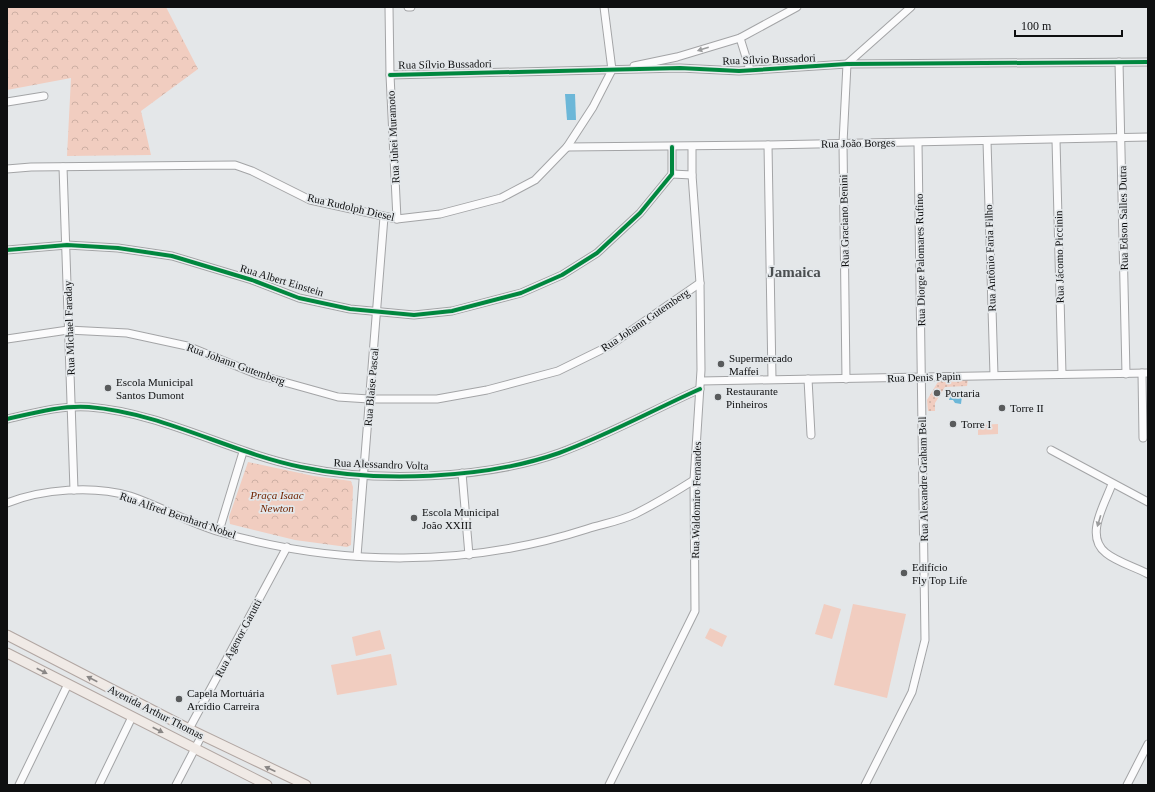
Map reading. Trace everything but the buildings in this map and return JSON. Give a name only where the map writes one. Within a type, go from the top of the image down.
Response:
[{"type":"main road","name":"Avenida Arthur Thomas","points":[[7,635],[190,729],[306,785]]},
{"type":"main road","name":"Avenida Arthur Thomas","points":[[7,653],[194,748],[256,783],[266,785]]},
{"type":"street","name":"Rua Juhei Muramoto","points":[[389,7],[390,75],[397,219]]},
{"type":"street","points":[[604,7],[612,70],[677,57],[740,38],[797,7]]},
{"type":"street","points":[[847,64],[911,7]]},
{"type":"street","points":[[740,38],[750,70]]},
{"type":"street","points":[[677,57],[680,68]]},
{"type":"street","name":"Rua Edson Salles Dutra","points":[[1119,62],[1126,374]]},
{"type":"street","name":"Rua Sílvio Bussadori","points":[[390,75],[680,68],[739,71],[847,64],[1148,62]]},
{"type":"street","name":"Rua Graciano Benini","points":[[846,379],[843,143],[847,64]]},
{"type":"street","name":"Rua Rudolph Diesel","points":[[7,170],[31,167],[235,165],[252,171],[310,200],[397,219],[440,214],[501,198],[535,180],[567,147],[594,108],[612,70]]},
{"type":"street","points":[[7,102],[44,96]]},
{"type":"street","name":"Rua João Borges","points":[[567,147],[918,143],[1148,137]]},
{"type":"street","name":"Rua Jácomo Piccinin","points":[[1056,140],[1062,374]]},
{"type":"street","name":"Rua Antônio Faria Filho","points":[[987,141],[994,375]]},
{"type":"street","name":"Rua Diorge Palomares Rufino","points":[[918,143],[921,377]]},
{"type":"street","points":[[768,145],[772,379]]},
{"type":"street","name":"Rua Waldomiro Fernandes","points":[[609,785],[695,611],[694,480],[700,385],[700,283],[692,175],[692,146]]},
{"type":"street","points":[[672,147],[672,174],[692,175]]},
{"type":"street","name":"Rua Michael Faraday","points":[[63,167],[67,244],[68,330],[74,490]]},
{"type":"street","name":"Rua Albert Einstein","points":[[7,250],[67,244],[118,248],[172,256],[252,280],[299,298],[350,309],[378,313],[414,314],[452,311],[521,293],[562,275],[597,253],[640,213],[672,174]]},
{"type":"street","name":"Rua Blaise Pascal","points":[[357,556],[369,399],[378,313],[384,217]]},
{"type":"street","name":"Rua Johann Gutemberg","points":[[7,339],[68,330],[127,333],[187,346],[259,375],[338,397],[369,399],[437,399],[486,390],[558,371],[609,346],[700,283]]},
{"type":"street","points":[[1143,438],[1145,373]]},
{"type":"street","name":"Rua Denis Papin","points":[[700,385],[772,379],[1145,373]]},
{"type":"street","name":"Rua Alexandre Graham Bell","points":[[865,785],[912,692],[925,640],[921,377]]},
{"type":"street","points":[[808,379],[811,434]]},
{"type":"street","name":"Rua Alessandro Volta","points":[[7,419],[42,411],[88,407],[126,412],[164,422],[243,452],[302,467],[363,475],[462,474],[524,463],[558,453],[615,430],[700,385]]},
{"type":"street","points":[[1051,450],[1148,502]]},
{"type":"street","points":[[219,531],[243,452]]},
{"type":"street","points":[[462,474],[469,555]]},
{"type":"street","name":"Rua Alfred Bernhard Nobel","points":[[7,504],[24,496],[41,492],[74,490],[113,492],[131,497],[219,531],[287,547],[357,556],[393,558],[469,555],[551,540],[617,521],[657,502],[694,480]]},
{"type":"street","points":[[1112,484],[1095,533],[1098,544],[1106,553],[1148,574]]},
{"type":"street","name":"Rua Agenor Garutti","points":[[190,729],[287,547]]},
{"type":"street","points":[[19,785],[68,684]]},
{"type":"street","points":[[99,785],[132,717]]},
{"type":"street","points":[[176,785],[202,735]]},
{"type":"street","points":[[1127,785],[1148,744]]},
{"type":"green space","points":[[7,7],[166,7],[198,69],[141,111],[151,155],[67,156],[71,78],[7,90]]},
{"type":"green space","points":[[968,379],[967,386],[945,387],[935,403],[935,411],[928,411],[927,400],[939,380]]},
{"type":"green space","points":[[998,424],[998,434],[978,435],[978,425]]},
{"type":"green space","name":"Praça Isaac Newton","points":[[248,462],[314,476],[351,481],[353,487],[351,545],[347,547],[295,540],[230,524],[229,517]]},
{"type":"green space","points":[[824,604],[841,609],[832,639],[815,634]]},
{"type":"green space","points":[[853,604],[906,614],[887,698],[834,685]]},
{"type":"green space","points":[[710,628],[727,636],[722,647],[705,638]]},
{"type":"green space","points":[[380,630],[385,649],[356,656],[352,637]]},
{"type":"green space","points":[[391,654],[397,685],[337,695],[331,665]]},
{"type":"water","points":[[565,94],[575,94],[576,120],[567,120]]},
{"type":"water","points":[[950,393],[958,393],[958,396],[962,396],[961,404],[955,403],[953,400],[949,400]]},
{"type":"cycle path","points":[[390,75],[680,68],[739,71],[847,64],[1148,62]]},
{"type":"cycle path","points":[[7,250],[67,245],[118,248],[172,256],[252,280],[299,298],[350,309],[414,315],[452,311],[521,293],[562,275],[597,253],[640,213],[672,174],[672,147]]},
{"type":"cycle path","points":[[7,419],[58,408],[89,407],[143,417],[248,452],[301,467],[363,475],[431,476],[498,468],[530,462],[559,453],[613,430],[700,389]]},
{"type":"place","name":"Supermercado Maffei","points":[[721,364]]},
{"type":"place","name":"Escola Municipal Santos Dumont","points":[[108,388]]},
{"type":"place","name":"Portaria","points":[[937,393]]},
{"type":"place","name":"Restaurante Pinheiros","points":[[718,397]]},
{"type":"place","name":"Torre II","points":[[1002,408]]},
{"type":"place","name":"Torre I","points":[[953,424]]},
{"type":"place","name":"Escola Municipal João XXIII","points":[[414,518]]},
{"type":"place","name":"Edifício Fly Top Life","points":[[904,573]]},
{"type":"place","name":"Capela Mortuária Arcídio Carreira","points":[[179,699]]},
{"type":"district","name":"Jamaica","points":[[794,272]]}]
